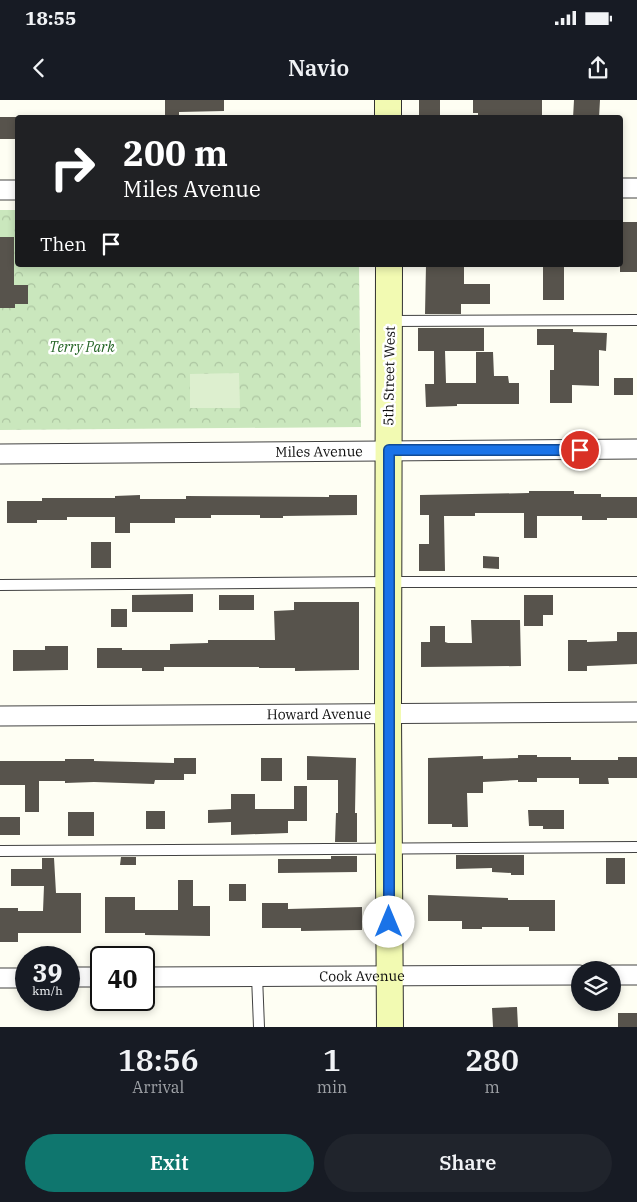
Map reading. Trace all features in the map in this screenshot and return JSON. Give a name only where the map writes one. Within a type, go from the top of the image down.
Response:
[{"type":"street","points":[[388,100],[388,115]]},
{"type":"street","points":[[623,188],[637,188]]},
{"type":"street","points":[[0,190],[15,190]]},
{"type":"street","name":"5th Street West","points":[[389,267],[388,714],[390,1027]]},
{"type":"street","name":"Miles Avenue","points":[[0,454],[637,449]]},
{"type":"street","name":"Howard Avenue","points":[[0,716],[637,712]]},
{"type":"street","name":"Cook Avenue","points":[[155,977],[571,975]]},
{"type":"street","points":[[621,975],[637,975]]},
{"type":"street","points":[[0,978],[15,978]]},
{"type":"lane","points":[[390,321],[637,320]]},
{"type":"lane","points":[[0,585],[637,582]]},
{"type":"lane","points":[[0,851],[637,846]]},
{"type":"lane","points":[[257,976],[259,1027]]},
{"type":"green space","name":"Terry Park","points":[[0,210],[15,210],[15,267],[359,267],[361,427],[0,430]]},
{"type":"green space","points":[[239,373],[240,408],[190,408],[190,374]]},
{"type":"building","points":[[165,100],[224,100],[224,111],[179,112],[179,115],[165,115]]},
{"type":"building","points":[[419,100],[440,100],[440,115],[419,115]]},
{"type":"building","points":[[473,100],[542,100],[542,115],[478,115],[478,113],[473,113]]},
{"type":"building","points":[[574,100],[600,100],[599,115],[573,115]]},
{"type":"building","points":[[0,117],[15,117],[15,139],[0,139]]},
{"type":"building","points":[[623,222],[637,222],[637,272],[620,272],[620,267],[623,267]]},
{"type":"building","points":[[0,237],[14,237],[14,285],[28,285],[28,304],[15,304],[15,308],[0,308]]},
{"type":"building","points":[[426,267],[464,267],[464,284],[490,284],[490,304],[461,304],[461,314],[425,314]]},
{"type":"building","points":[[543,267],[564,267],[564,300],[543,300]]},
{"type":"building","points":[[418,328],[484,328],[484,351],[445,351],[446,383],[476,383],[476,352],[493,352],[494,376],[508,376],[509,383],[519,383],[519,404],[457,404],[457,406],[426,407],[425,384],[434,384],[434,351],[418,351]]},
{"type":"building","points":[[537,329],[573,329],[573,332],[607,333],[606,351],[599,350],[599,386],[572,385],[572,403],[550,403],[550,370],[554,370],[554,345],[537,345]]},
{"type":"building","points":[[614,378],[633,378],[633,395],[614,395]]},
{"type":"building","points":[[529,491],[574,491],[574,494],[601,494],[601,497],[637,497],[637,518],[582,520],[582,516],[537,516],[537,538],[524,538],[524,513],[475,513],[475,516],[444,516],[445,571],[419,571],[419,544],[429,544],[429,515],[420,515],[420,495],[529,493]]},
{"type":"building","points":[[140,495],[140,499],[186,499],[186,496],[329,497],[329,495],[357,495],[357,515],[260,518],[260,515],[211,515],[211,518],[175,518],[175,523],[130,523],[130,533],[115,533],[115,517],[67,517],[67,520],[37,520],[37,523],[7,523],[7,501],[42,501],[42,498],[115,498],[115,496]]},
{"type":"building","points":[[91,542],[111,542],[111,568],[91,568]]},
{"type":"building","points":[[483,556],[499,557],[499,569],[483,568]]},
{"type":"building","points":[[193,594],[193,612],[132,612],[132,595]]},
{"type":"building","points":[[219,595],[254,595],[254,610],[219,610]]},
{"type":"building","points":[[524,595],[553,595],[553,615],[543,615],[543,626],[524,626]]},
{"type":"building","points":[[294,602],[359,602],[359,670],[295,671],[295,668],[164,667],[164,671],[142,671],[142,668],[97,668],[97,648],[170,650],[170,644],[208,643],[208,640],[275,640],[274,611],[294,610]]},
{"type":"building","points":[[111,609],[127,609],[127,627],[111,627]]},
{"type":"building","points":[[471,620],[520,620],[521,666],[421,667],[421,642],[430,642],[430,626],[445,626],[445,642],[472,643]]},
{"type":"building","points":[[617,632],[637,632],[637,664],[587,666],[587,671],[568,671],[568,640],[587,640],[587,642],[617,641]]},
{"type":"building","points":[[45,646],[68,646],[68,670],[13,671],[13,650],[45,650]]},
{"type":"building","points":[[518,755],[571,757],[571,760],[618,760],[618,757],[637,757],[637,778],[608,778],[609,784],[579,784],[579,778],[537,778],[537,782],[518,782],[518,780],[483,782],[483,793],[467,793],[468,827],[452,827],[452,824],[428,824],[428,758],[483,756],[483,759],[518,758]]},
{"type":"building","points":[[307,756],[356,758],[355,813],[357,813],[357,842],[335,842],[336,813],[338,813],[338,780],[307,780]]},
{"type":"building","points":[[174,758],[196,758],[196,774],[184,774],[184,780],[155,780],[154,784],[39,781],[39,812],[25,812],[25,785],[0,785],[0,761],[94,759],[94,761],[174,763]]},
{"type":"building","points":[[261,758],[282,758],[282,781],[261,781]]},
{"type":"building","points":[[294,786],[307,786],[307,821],[288,821],[288,833],[231,835],[231,822],[208,823],[208,810],[231,809],[231,794],[255,794],[255,809],[294,809]]},
{"type":"building","points":[[528,810],[564,810],[564,829],[543,829],[543,826],[529,826]]},
{"type":"building","points":[[146,811],[165,811],[165,829],[146,829]]},
{"type":"building","points":[[68,812],[94,812],[94,836],[68,836]]},
{"type":"building","points":[[0,817],[20,817],[20,835],[0,835]]},
{"type":"building","points":[[456,855],[524,855],[524,875],[492,872],[492,868],[456,869]]},
{"type":"building","points":[[331,856],[357,856],[357,872],[278,873],[278,859],[331,859]]},
{"type":"building","points":[[121,857],[136,857],[136,865],[120,865]]},
{"type":"building","points":[[42,858],[54,858],[56,893],[81,893],[81,933],[18,933],[18,942],[0,942],[0,908],[18,908],[18,911],[43,911],[44,886],[11,886],[11,869],[42,869]]},
{"type":"building","points":[[606,858],[625,858],[625,884],[606,884]]},
{"type":"building","points":[[178,880],[193,880],[193,906],[210,906],[210,936],[105,933],[105,897],[135,897],[135,910],[178,910]]},
{"type":"building","points":[[229,884],[246,884],[246,901],[229,901]]},
{"type":"building","points":[[428,895],[508,898],[508,900],[555,900],[555,931],[529,931],[529,927],[462,929],[462,921],[428,921]]},
{"type":"building","points":[[262,903],[288,903],[288,909],[362,907],[362,930],[301,931],[301,928],[262,928]]},
{"type":"building","points":[[517,1007],[518,1027],[493,1027],[492,1008]]},
{"type":"building","points":[[618,1013],[637,1013],[637,1027],[618,1027]]},
{"type":"route","points":[[389,922],[389,450],[580,450]]}]
